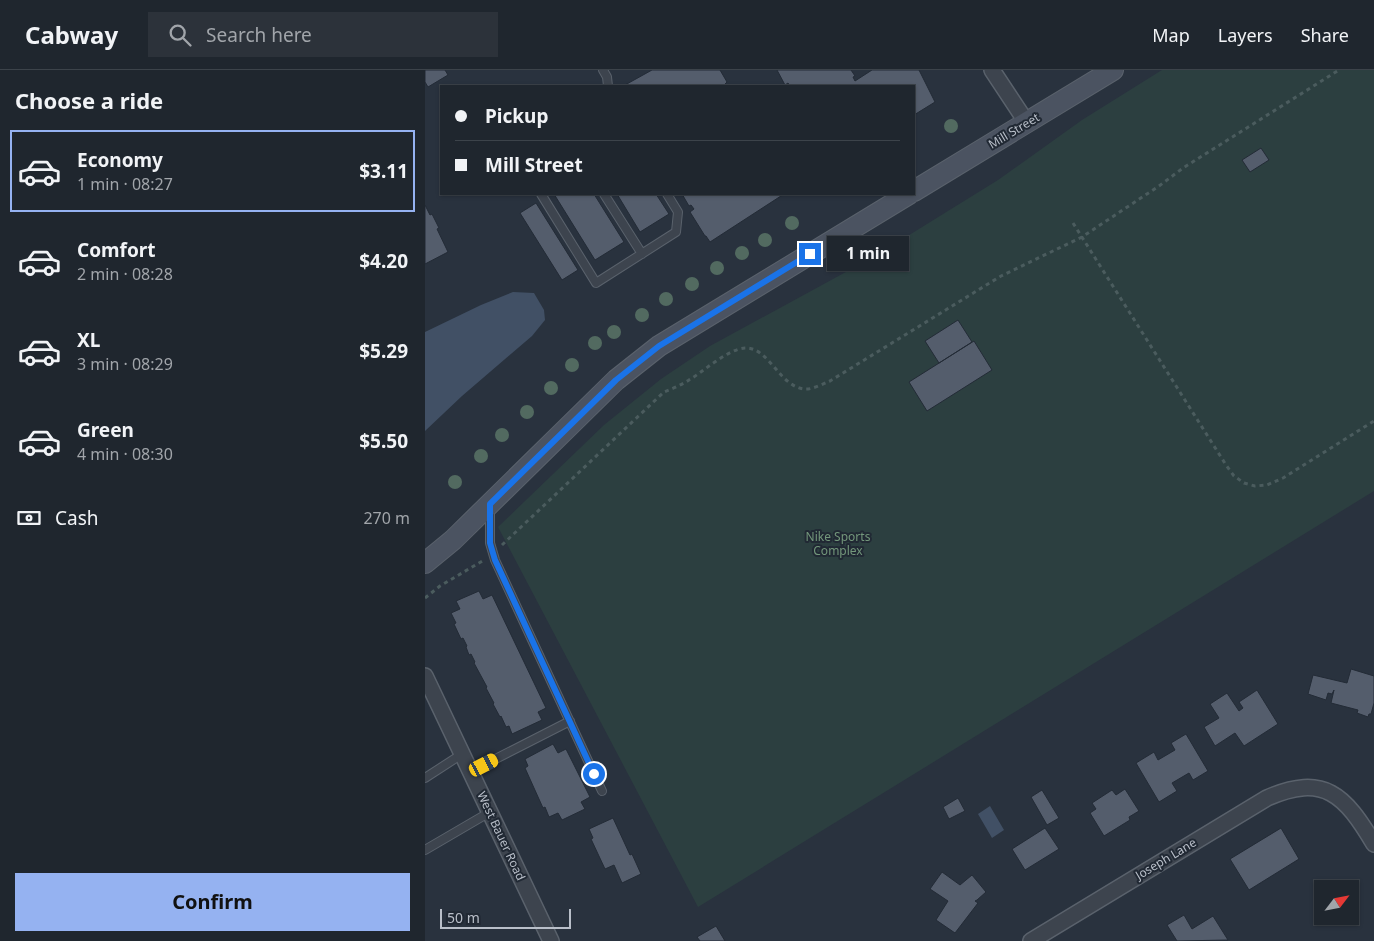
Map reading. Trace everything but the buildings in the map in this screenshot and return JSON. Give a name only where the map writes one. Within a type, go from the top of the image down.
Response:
[{"type":"main road","name":"Mill Street","points":[[915,190],[1113,70]]},
{"type":"main road","points":[[425,562],[453,540],[616,380],[659,346],[907,195]]},
{"type":"street","points":[[993,70],[1027,123]]},
{"type":"street","name":"West Bauer Road","points":[[425,676],[551,941]]},
{"type":"street","name":"Joseph Lane","points":[[1031,941],[1267,798],[1283,791],[1315,787],[1330,792],[1343,800],[1363,824],[1374,844]]},
{"type":"lane","points":[[603,70],[608,85]]},
{"type":"lane","points":[[542,195],[596,283],[676,232],[677,212],[668,195]]},
{"type":"lane","points":[[605,195],[642,254]]},
{"type":"lane","points":[[490,504],[490,543],[495,560],[602,791]]},
{"type":"lane","points":[[470,772],[569,721]]},
{"type":"lane","points":[[425,778],[462,754]]},
{"type":"lane","points":[[425,850],[490,812]]},
{"type":"path","points":[[500,547],[664,392],[687,381],[735,350],[755,349],[785,380],[794,386],[804,389],[815,387],[847,371],[1001,276],[1081,237],[1183,168],[1339,70]]},
{"type":"path","points":[[1073,223],[1225,465],[1234,476],[1244,483],[1255,486],[1267,486],[1374,421]]},
{"type":"path","points":[[425,598],[440,586],[487,558]]},
{"type":"green space","name":"Nike Sports Complex","points":[[1162,70],[1374,70],[1374,491],[698,907],[498,527],[604,425],[661,379],[710,346],[877,255],[998,180],[1082,120]]},
{"type":"water","points":[[513,292],[534,293],[544,310],[545,320],[532,336],[462,396],[425,431],[425,332]]},
{"type":"water","points":[[990,806],[1004,830],[992,838],[978,814]]},
{"type":"route","points":[[594,774],[495,560],[490,543],[490,504],[616,380],[659,346],[810,254]]}]
